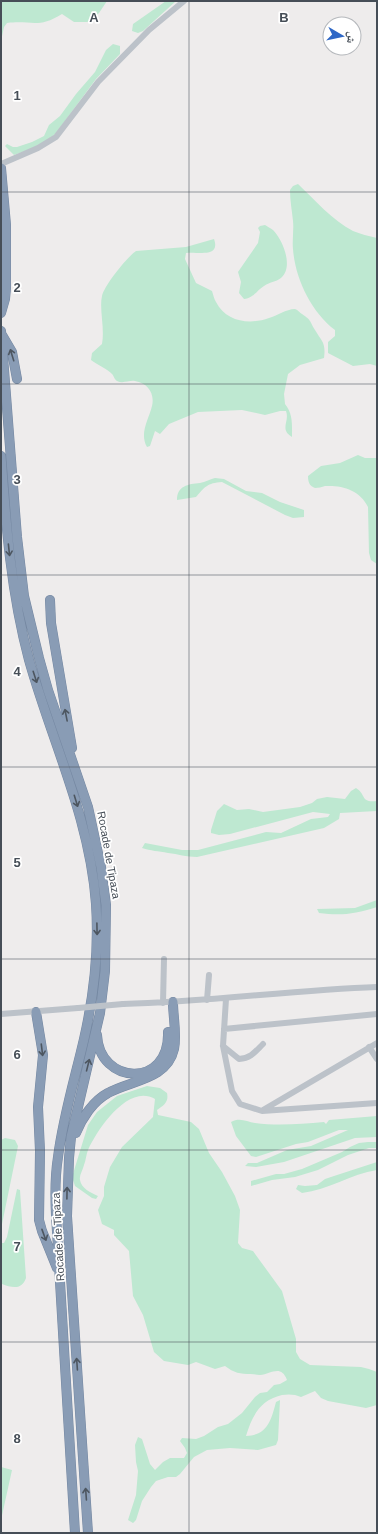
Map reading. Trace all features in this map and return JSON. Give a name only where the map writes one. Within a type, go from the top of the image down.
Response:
[{"type":"highway","points":[[1,168],[6,225],[6,288],[1,313]]},
{"type":"highway","name":"Rocade de Tipaza","points":[[1,331],[16,522],[24,596],[46,684],[88,807],[101,867],[106,905],[105,971],[100,1013],[76,1113],[69,1158],[67,1216],[88,1533]]},
{"type":"highway","points":[[1,334],[12,352],[17,379]]},
{"type":"highway","name":"Rocade de Tipaza","points":[[1,456],[12,579],[20,620],[29,660],[83,826],[90,855],[96,904],[96,972],[89,1016],[66,1114],[58,1157],[55,1185],[75,1533]]},
{"type":"highway","points":[[50,600],[51,623],[72,744],[74,767]]},
{"type":"highway","points":[[100,1013],[96,1030],[97,1040],[103,1057],[110,1065],[119,1070],[138,1074],[149,1071],[158,1066],[164,1058],[168,1038],[168,1003]]},
{"type":"highway","points":[[69,1158],[72,1143],[83,1118],[98,1100],[117,1089],[148,1078],[166,1066],[172,1056],[174,1048],[168,1003]]},
{"type":"highway","points":[[36,1012],[43,1055],[38,1107],[40,1151],[39,1220],[60,1278]]},
{"type":"street","points":[[1,164],[38,148],[56,137],[98,82],[149,30],[184,1]]},
{"type":"street","points":[[164,959],[168,1003]]},
{"type":"street","points":[[207,1000],[209,975]]},
{"type":"street","points":[[1,1014],[123,1004],[168,1003],[281,993],[377,987]]},
{"type":"street","points":[[226,999],[223,1046],[232,1091],[240,1104],[262,1111],[377,1103]]},
{"type":"street","points":[[224,1029],[377,1014]]},
{"type":"street","points":[[262,1111],[377,1042]]},
{"type":"street","points":[[223,1046],[239,1059],[252,1056],[263,1044]]},
{"type":"street","points":[[369,1047],[377,1059]]},
{"type":"green space","points":[[1,1],[107,1],[99,13],[89,22],[74,22],[62,14],[54,19],[41,23],[7,23],[4,27],[1,41]]},
{"type":"green space","points":[[166,1],[176,1],[143,31],[138,33],[132,31],[133,24]]},
{"type":"green space","points":[[113,44],[120,46],[120,54],[96,79],[56,133],[36,146],[14,155],[5,146],[7,144],[17,147],[44,136],[49,125],[60,116],[95,72],[106,50]]},
{"type":"green space","points":[[298,184],[324,209],[345,226],[353,231],[377,238],[377,366],[370,364],[353,366],[328,353],[328,342],[335,336],[335,330],[326,323],[306,294],[294,260],[290,190],[293,186]]},
{"type":"green space","points":[[265,225],[277,234],[286,254],[287,267],[281,278],[266,285],[253,296],[244,299],[239,293],[241,282],[238,272],[258,243],[260,232],[258,228]]},
{"type":"green space","points":[[214,239],[215,245],[211,252],[186,253],[185,259],[196,283],[212,291],[215,301],[220,309],[232,318],[254,321],[272,317],[288,310],[296,309],[309,320],[324,345],[324,358],[300,365],[288,374],[284,394],[285,404],[292,419],[292,437],[288,434],[285,428],[287,419],[286,411],[265,415],[242,410],[198,412],[169,424],[160,434],[155,431],[150,446],[147,447],[144,431],[153,402],[150,390],[140,382],[117,381],[110,372],[91,360],[92,353],[102,344],[102,296],[116,272],[136,251],[186,247]]},
{"type":"green space","points":[[358,455],[365,458],[377,458],[377,564],[371,560],[369,553],[368,507],[365,501],[350,490],[338,486],[315,488],[310,485],[308,480],[308,476],[321,466],[340,463]]},
{"type":"green space","points":[[215,478],[224,479],[246,491],[262,493],[280,502],[304,510],[304,517],[293,518],[285,515],[222,482],[213,483],[207,486],[196,497],[177,500],[177,495],[184,487]]},
{"type":"green space","points":[[356,788],[366,800],[377,801],[377,811],[340,813],[339,819],[324,828],[197,857],[142,848],[145,843],[182,850],[198,850],[266,832],[281,833],[311,819],[328,817],[330,814],[313,812],[230,834],[219,835],[211,833],[211,830],[217,811],[224,804],[237,810],[249,809],[263,812],[300,807],[312,803],[317,799],[327,797],[345,799],[351,791]]},
{"type":"green space","points":[[377,900],[377,907],[355,913],[327,914],[319,913],[317,909],[355,908]]},
{"type":"green space","points":[[147,1086],[160,1088],[167,1093],[167,1101],[157,1110],[158,1115],[191,1122],[199,1129],[209,1153],[222,1172],[235,1196],[240,1210],[238,1243],[242,1248],[253,1251],[282,1291],[296,1339],[296,1352],[300,1359],[310,1365],[361,1367],[377,1372],[377,1405],[366,1408],[328,1401],[321,1398],[315,1391],[301,1397],[289,1394],[274,1397],[258,1410],[251,1422],[246,1436],[259,1433],[264,1430],[270,1420],[276,1402],[280,1400],[278,1440],[276,1445],[258,1450],[230,1448],[207,1450],[194,1457],[176,1477],[168,1477],[156,1481],[142,1501],[136,1520],[133,1523],[128,1520],[136,1495],[138,1471],[135,1445],[138,1437],[142,1439],[150,1464],[155,1470],[163,1462],[170,1458],[184,1458],[187,1453],[180,1441],[182,1438],[196,1439],[218,1427],[228,1424],[242,1413],[260,1393],[267,1392],[274,1385],[280,1384],[287,1380],[285,1375],[279,1371],[260,1375],[240,1373],[234,1372],[225,1366],[215,1369],[196,1362],[188,1365],[164,1361],[154,1352],[143,1315],[133,1296],[129,1251],[114,1235],[114,1230],[102,1224],[98,1210],[104,1196],[104,1187],[110,1167],[122,1147],[153,1117],[155,1099],[145,1096],[134,1097],[124,1103],[106,1121],[92,1141],[87,1152],[80,1178],[84,1188],[98,1196],[96,1199],[92,1198],[75,1186],[72,1177],[88,1125],[97,1112],[117,1096]]},
{"type":"green space","points":[[377,1116],[377,1137],[355,1138],[284,1162],[256,1167],[245,1166],[248,1163],[257,1163],[287,1150],[311,1146],[348,1130],[339,1130],[308,1142],[296,1144],[256,1157],[251,1156],[236,1136],[231,1122],[240,1120],[272,1124],[324,1122],[326,1124],[329,1120]]},
{"type":"green space","points":[[5,1138],[15,1140],[18,1146],[1,1229],[1,1140]]},
{"type":"green space","points":[[377,1142],[377,1148],[369,1148],[348,1155],[318,1170],[295,1177],[272,1180],[251,1186],[251,1181],[302,1169],[359,1143]]},
{"type":"green space","points":[[377,1162],[377,1170],[358,1175],[321,1189],[302,1193],[296,1189],[298,1185],[317,1185],[325,1179]]},
{"type":"green space","points":[[17,1189],[20,1190],[26,1278],[22,1285],[13,1287],[2,1284],[1,1281],[1,1243],[4,1243],[7,1237]]},
{"type":"green space","points":[[1,1467],[12,1470],[1,1520]]}]
